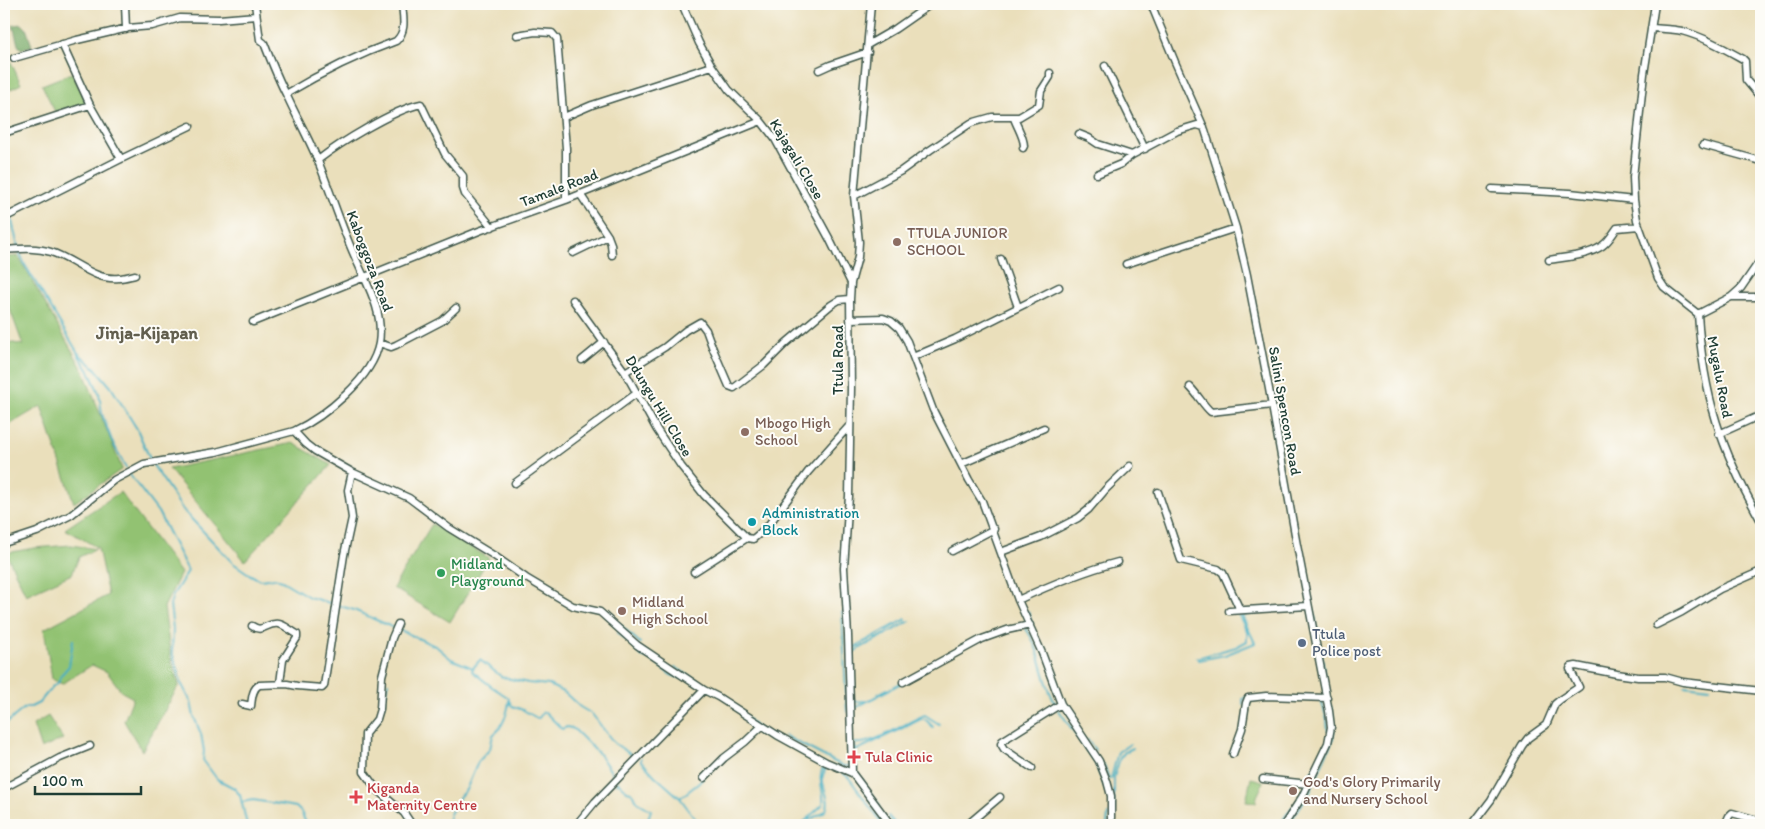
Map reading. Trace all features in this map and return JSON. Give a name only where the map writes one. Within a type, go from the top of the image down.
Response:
[{"type":"street","points":[[125,4],[126,29]]},
{"type":"street","name":"Kaboggoza Road","points":[[4,543],[37,532],[71,515],[114,480],[144,464],[216,452],[294,432],[314,422],[346,394],[371,364],[379,343],[380,320],[376,304],[355,258],[318,160],[264,44],[260,40],[254,4]]},
{"type":"street","points":[[286,94],[331,68],[396,41],[402,34],[404,25],[402,4]]},
{"type":"street","name":"Kajagali Close","points":[[682,4],[699,43],[712,66],[729,90],[761,121],[775,139],[829,238],[851,283]]},
{"type":"street","name":"Ttula Road","points":[[852,773],[844,568],[849,496],[850,299],[851,283],[858,257],[859,242],[854,196],[871,4]]},
{"type":"street","points":[[819,70],[868,48],[932,4]]},
{"type":"street","name":"Salini Spencon Road","points":[[1151,4],[1204,127],[1236,228],[1272,404],[1331,727],[1328,744],[1308,784],[1284,825]]},
{"type":"street","points":[[1655,4],[1644,74],[1633,177],[1634,200],[1639,226],[1658,278],[1664,287],[1698,314],[1731,298],[1741,288],[1761,259]]},
{"type":"street","points":[[14,58],[62,44],[126,29],[152,26],[180,18],[219,19],[256,16]]},
{"type":"street","points":[[1651,28],[1681,31],[1690,34],[1743,59],[1745,61],[1746,80],[1761,98]]},
{"type":"street","points":[[517,34],[546,32],[552,33],[557,39],[566,148],[566,200]]},
{"type":"street","points":[[62,44],[90,105],[121,159]]},
{"type":"street","points":[[564,117],[601,102],[712,66]]},
{"type":"street","points":[[1105,66],[1145,150]]},
{"type":"street","points":[[854,196],[901,171],[971,123],[992,117],[1014,118],[1040,105],[1041,91],[1050,77],[1050,73]]},
{"type":"street","points":[[318,160],[339,145],[389,117],[421,104],[445,154],[463,176],[465,194],[492,227]]},
{"type":"street","points":[[4,132],[90,105]]},
{"type":"street","points":[[1014,118],[1024,140],[1023,148]]},
{"type":"street","name":"Tamale Road","points":[[252,322],[492,227],[566,200],[761,121]]},
{"type":"street","points":[[1097,174],[1121,164],[1132,155],[1145,150],[1177,131],[1198,125],[1204,127]]},
{"type":"street","points":[[4,218],[190,126]]},
{"type":"street","points":[[1079,134],[1098,144],[1132,155]]},
{"type":"street","points":[[1703,145],[1761,161]]},
{"type":"street","points":[[1492,190],[1552,192],[1634,200]]},
{"type":"street","points":[[580,194],[608,236],[612,255]]},
{"type":"street","points":[[1549,260],[1589,252],[1601,246],[1612,237],[1617,228],[1639,226]]},
{"type":"street","points":[[1126,264],[1236,228]]},
{"type":"street","points":[[573,254],[608,236]]},
{"type":"street","points":[[4,250],[29,248],[51,252],[108,278],[135,275]]},
{"type":"street","points":[[1001,259],[1018,307]]},
{"type":"street","points":[[913,357],[955,339],[1059,288]]},
{"type":"street","points":[[1731,298],[1761,297]]},
{"type":"street","points":[[625,372],[700,322],[706,330],[729,386],[734,388],[764,365],[786,343],[831,306],[839,300],[850,299]]},
{"type":"street","name":"Ddungu Hill Close","points":[[573,300],[625,372],[657,430],[681,466],[704,494],[747,538]]},
{"type":"street","points":[[379,343],[391,346],[396,345],[442,321],[456,308]]},
{"type":"street","name":"Mugalu Road","points":[[1698,314],[1703,368],[1713,416],[1739,480],[1761,521]]},
{"type":"street","points":[[850,319],[876,317],[891,321],[899,328],[907,341],[933,410],[982,501],[1018,600],[1062,704],[1099,761],[1111,796],[1110,825]]},
{"type":"street","points":[[582,360],[604,342]]},
{"type":"street","points":[[1190,387],[1198,394],[1206,408],[1211,412],[1272,404]]},
{"type":"street","points":[[515,483],[637,393]]},
{"type":"street","points":[[1719,434],[1761,415]]},
{"type":"street","points":[[694,572],[747,538],[753,539],[767,527],[808,472],[850,425]]},
{"type":"street","points":[[962,464],[1044,428]]},
{"type":"street","points":[[294,432],[315,451],[352,472],[408,498],[449,528],[573,606],[600,612],[637,644],[704,690],[762,726],[826,762],[852,773],[891,825]]},
{"type":"street","points":[[1001,552],[1042,537],[1078,518],[1130,466]]},
{"type":"street","points":[[242,704],[251,706],[256,686],[280,683],[324,687],[344,554],[352,518],[348,490],[352,472]]},
{"type":"street","points":[[1158,492],[1181,560],[1218,569],[1223,573],[1240,610]]},
{"type":"street","points":[[952,551],[994,530]]},
{"type":"street","points":[[1018,600],[1040,589],[1118,562]]},
{"type":"street","points":[[1656,625],[1720,589],[1761,571]]},
{"type":"street","points":[[1229,611],[1308,606]]},
{"type":"street","points":[[252,626],[255,629],[262,629],[273,624],[280,624],[297,634],[297,638],[283,660],[280,683]]},
{"type":"street","points":[[903,682],[982,638],[1030,625]]},
{"type":"street","points":[[396,627],[382,676],[380,709],[377,719],[365,734],[364,772],[377,790],[404,813],[412,825]]},
{"type":"street","points":[[1472,825],[1491,800],[1528,738],[1546,725],[1555,704],[1579,687],[1570,669],[1571,667],[1576,666],[1624,675],[1665,677],[1683,682],[1761,691]]},
{"type":"street","points":[[576,825],[595,802],[704,690]]},
{"type":"street","points":[[1233,754],[1242,729],[1248,698],[1266,696],[1326,698]]},
{"type":"street","points":[[1032,768],[1004,750],[1001,744],[1002,741],[1062,704]]},
{"type":"street","points":[[704,778],[724,758],[762,726]]},
{"type":"street","points":[[4,788],[27,774],[90,746]]},
{"type":"street","points":[[1263,779],[1308,784]]},
{"type":"street","points":[[967,825],[1000,797]]},
{"type":"street","points":[[1725,825],[1728,816],[1732,813],[1761,822]]},
{"type":"green space","points":[[22,24],[26,28],[32,46],[21,49],[18,45],[13,25]]},
{"type":"green space","points":[[4,59],[10,60],[21,84],[7,91],[4,85]]},
{"type":"green space","points":[[72,73],[87,103],[55,112],[42,85]]},
{"type":"green space","points":[[18,256],[83,370],[122,469],[74,503],[41,406],[4,428],[4,341],[23,345],[4,293],[4,257]]},
{"type":"green space","points":[[293,443],[331,465],[245,561],[169,469]]},
{"type":"green space","points":[[120,492],[181,573],[164,607],[171,659],[179,685],[142,751],[124,721],[133,698],[122,692],[107,672],[92,665],[62,684],[52,679],[44,629],[108,595],[98,548],[65,529]]},
{"type":"green space","name":"Midland Playground","points":[[432,524],[489,558],[450,622],[393,588]]},
{"type":"green space","points":[[71,545],[96,549],[79,557],[72,574],[26,595],[6,553],[34,548]]},
{"type":"green space","points":[[48,716],[63,739],[41,749],[33,725]]},
{"type":"green space","points":[[1251,778],[1263,781],[1256,802],[1246,801]]},
{"type":"waterway","points":[[55,43],[67,39]]},
{"type":"waterway","points":[[40,47],[49,45]]},
{"type":"waterway","points":[[22,52],[36,48]]},
{"type":"waterway","points":[[4,185],[10,212]]},
{"type":"waterway","points":[[11,217],[18,247]]},
{"type":"waterway","points":[[19,251],[25,265],[78,353],[94,367],[111,387],[137,429],[150,459]]},
{"type":"waterway","points":[[79,356],[89,371],[99,393],[102,414],[112,441],[126,468]]},
{"type":"waterway","points":[[153,465],[183,510],[233,563],[249,574],[260,580],[275,578],[309,597],[354,610],[394,628]]},
{"type":"waterway","points":[[129,474],[158,512],[188,571],[173,595],[170,605],[173,629],[172,652],[181,683],[191,702],[194,717],[201,734],[204,751],[203,760],[217,779],[234,788],[240,795],[247,825]]},
{"type":"waterway","points":[[1314,611],[1325,676]]},
{"type":"waterway","points":[[842,612],[847,712]]},
{"type":"waterway","points":[[1028,612],[1032,624]]},
{"type":"waterway","points":[[1197,658],[1236,647],[1247,641],[1247,631],[1237,612]]},
{"type":"waterway","points":[[1199,660],[1225,655],[1255,643],[1242,616],[1259,613]]},
{"type":"waterway","points":[[851,647],[855,647],[906,619]]},
{"type":"waterway","points":[[851,653],[910,621]]},
{"type":"waterway","points":[[619,624],[640,643]]},
{"type":"waterway","points":[[398,629],[437,647],[451,659],[473,668],[472,671],[509,698],[505,718],[500,728],[493,735],[490,749],[478,762],[466,790],[460,796],[450,814],[447,825]]},
{"type":"waterway","points":[[1026,629],[1039,656],[1051,696],[1056,705]]},
{"type":"waterway","points":[[618,633],[642,656],[649,658],[671,675],[682,678]]},
{"type":"waterway","points":[[4,725],[26,707],[39,703],[53,686],[58,683],[61,675],[69,666],[73,640]]},
{"type":"waterway","points":[[1044,651],[1057,684]]},
{"type":"waterway","points":[[473,668],[480,660],[502,677],[528,683],[549,685],[565,693],[580,707],[592,714],[614,743],[636,758]]},
{"type":"waterway","points":[[675,667],[715,692]]},
{"type":"waterway","points":[[383,706],[388,683]]},
{"type":"waterway","points":[[853,709],[901,683]]},
{"type":"waterway","points":[[1685,685],[1710,688]]},
{"type":"waterway","points":[[878,694],[887,689]]},
{"type":"waterway","points":[[1243,704],[1243,699],[1247,697]]},
{"type":"waterway","points":[[853,699],[854,702],[865,701]]},
{"type":"waterway","points":[[1321,700],[1327,719],[1328,731]]},
{"type":"waterway","points":[[510,702],[512,706],[537,718],[545,712],[562,729],[567,727],[574,729],[599,754],[616,779]]},
{"type":"waterway","points":[[1288,825],[1310,792],[1333,739],[1334,722],[1331,707]]},
{"type":"waterway","points":[[1058,709],[1095,762],[1108,795]]},
{"type":"waterway","points":[[854,743],[870,741],[925,715],[939,724]]},
{"type":"waterway","points":[[748,719],[757,728]]},
{"type":"waterway","points":[[855,751],[921,719],[925,719],[933,727]]},
{"type":"waterway","points":[[759,730],[771,735]]},
{"type":"waterway","points":[[785,736],[843,766],[849,766]]},
{"type":"waterway","points":[[1088,740],[1095,750]]},
{"type":"waterway","points":[[1111,779],[1118,752],[1130,744]]},
{"type":"waterway","points":[[854,746],[857,773],[880,806]]},
{"type":"waterway","points":[[1114,820],[1114,777],[1120,758],[1125,752],[1133,748]]},
{"type":"waterway","points":[[641,758],[641,761],[655,776],[680,798],[700,825]]},
{"type":"waterway","points":[[708,770],[719,759]]},
{"type":"waterway","points":[[801,825],[823,804],[821,780],[823,763]]},
{"type":"waterway","points":[[1104,765],[1109,779]]},
{"type":"waterway","points":[[809,820],[826,810],[828,802],[823,783],[823,774],[828,766]]},
{"type":"waterway","points":[[829,767],[842,772],[849,778],[883,825]]},
{"type":"waterway","points":[[1305,783],[1312,770]]},
{"type":"waterway","points":[[680,798],[703,778]]},
{"type":"waterway","points":[[616,784],[618,782],[627,791],[631,792],[639,803],[651,810],[646,825]]},
{"type":"waterway","points":[[242,802],[253,800],[296,807],[301,812],[307,825]]},
{"type":"waterway","points":[[1279,825],[1292,807]]},
{"type":"waterway","points":[[407,811],[415,825]]},
{"type":"waterway","points":[[1107,825],[1108,815]]},
{"type":"waterway","points":[[888,816],[896,825]]},
{"type":"place","name":"TTULA JUNIOR SCHOOL","points":[[897,242]]},
{"type":"place","name":"Mbogo High School","points":[[745,432]]},
{"type":"place","name":"Administration Block","points":[[752,522]]},
{"type":"place","name":"Midland Playground","points":[[441,573]]},
{"type":"place","name":"Midland High School","points":[[622,611]]},
{"type":"place","name":"Ttula Police post","points":[[1302,643]]},
{"type":"place","name":"Tula Clinic","points":[[854,757]]},
{"type":"place","name":"God's Glory Primarily and Nursery School","points":[[1293,791]]},
{"type":"place","name":"Kiganda Maternity Centre","points":[[356,797]]},
{"type":"district","name":"Jinja-Kijapan","points":[[147,333]]}]
